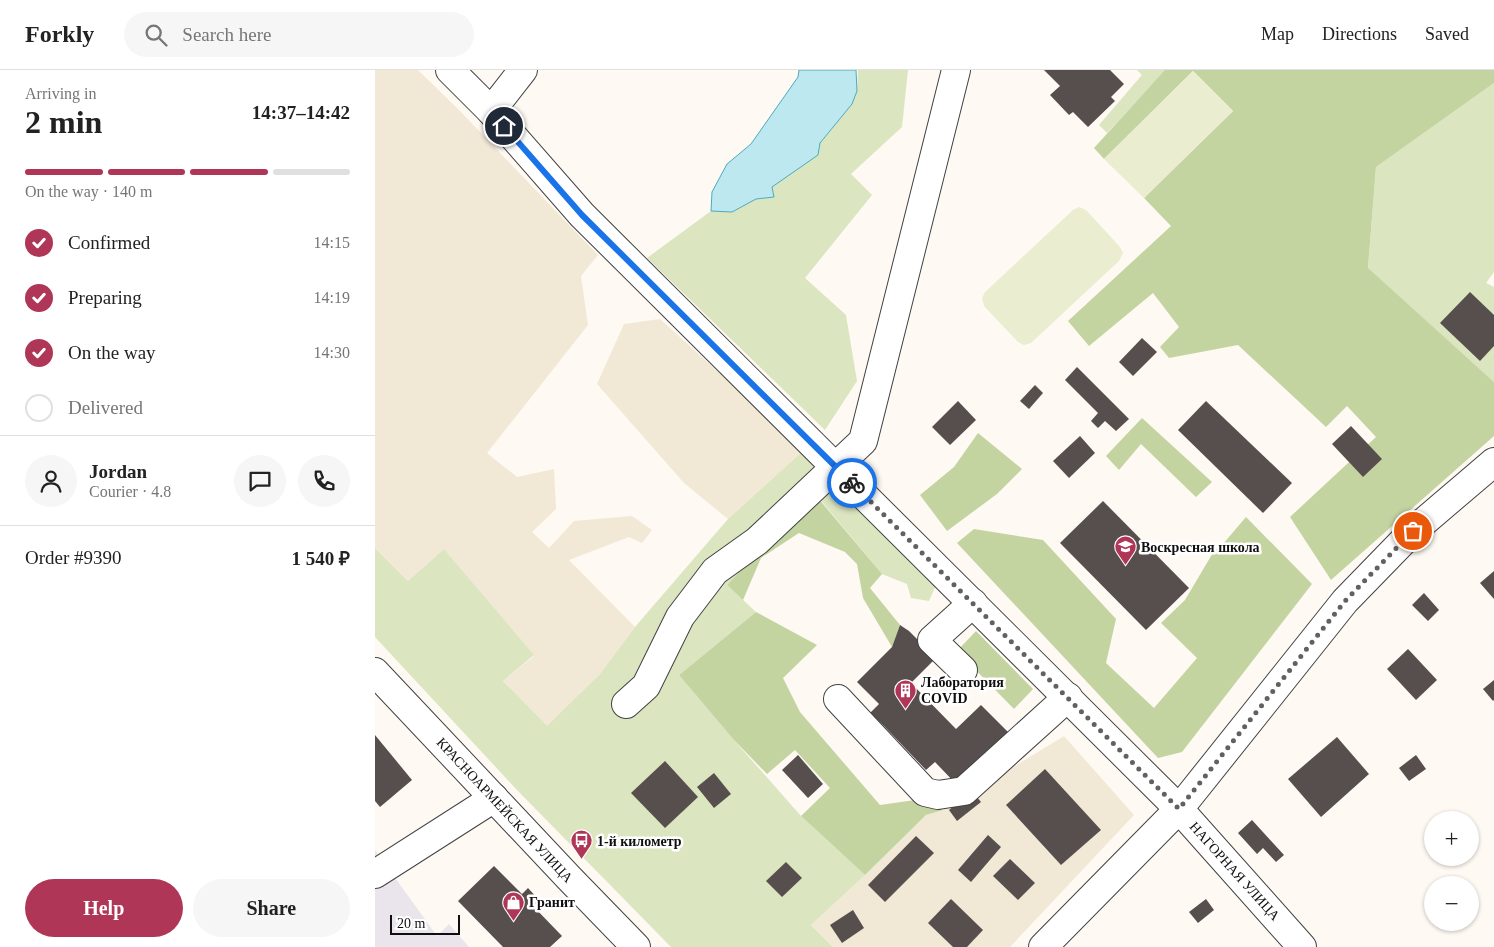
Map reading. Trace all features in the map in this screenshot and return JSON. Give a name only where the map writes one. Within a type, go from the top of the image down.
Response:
[{"type":"street","name":"НАГОРНАЯ УЛИЦА","points":[[450,70],[491,111],[582,215],[1179,809],[1302,947]]},
{"type":"street","points":[[491,111],[523,70]]},
{"type":"street","points":[[626,704],[646,686],[680,617],[715,571],[757,541],[863,441],[956,70]]},
{"type":"street","points":[[1043,947],[1179,809],[1345,601],[1413,531],[1488,476]]},
{"type":"street","points":[[963,670],[932,640],[973,602]]},
{"type":"street","name":"КРАСНОАРМЕЙСКАЯ УЛИЦА","points":[[375,672],[636,947]]},
{"type":"street","points":[[837,699],[925,792],[938,795],[964,791],[1068,697]]},
{"type":"street","points":[[375,874],[494,798]]},
{"type":"shaded area","points":[[375,70],[418,70],[598,255],[581,276],[588,325],[487,453],[517,477],[554,469],[556,509],[532,532],[549,548],[574,521],[632,516],[652,530],[642,543],[629,537],[569,560],[635,627],[600,674],[547,727],[503,681],[534,656],[444,549],[408,581],[375,548]]},
{"type":"shaded area","points":[[660,319],[804,450],[728,519],[684,483],[597,384],[624,324]]},
{"type":"shaded area","points":[[1064,736],[1134,815],[1010,947],[833,947],[811,925],[926,815],[943,810]]},
{"type":"shaded area","points":[[375,850],[437,936],[449,924],[469,947],[375,947]]},
{"type":"green space","points":[[858,70],[908,70],[902,127],[851,174],[872,195],[805,278],[846,315],[857,381],[825,430],[647,258],[711,211],[732,212],[756,199],[774,197],[772,187],[817,155],[820,143],[852,104],[857,91]]},
{"type":"green space","points":[[1137,70],[1166,70],[1107,133],[1099,125],[1142,75]]},
{"type":"green space","points":[[1165,70],[1494,70],[1494,83],[1376,167],[1368,268],[1494,382],[1494,436],[1331,580],[1290,517],[1376,437],[1347,406],[1326,427],[1238,345],[1169,358],[1160,347],[1179,327],[1153,293],[1089,346],[1068,321],[1171,226],[1144,198],[1233,111],[1193,71],[1104,159],[1094,148]]},
{"type":"green space","points":[[1193,71],[1233,111],[1144,198],[1104,159]]},
{"type":"green space","points":[[1494,83],[1494,272],[1486,283],[1494,287],[1494,382],[1368,269],[1376,167]]},
{"type":"green space","points":[[1079,207],[1086,210],[1120,247],[1123,253],[1119,261],[1031,343],[1024,345],[1018,342],[984,306],[982,298],[985,292],[1073,210]]},
{"type":"green space","points":[[1142,418],[1212,482],[1196,497],[1141,444],[1119,470],[1106,456]]},
{"type":"green space","points":[[978,433],[1022,469],[997,494],[947,531],[920,495],[954,467]]},
{"type":"green space","points":[[804,450],[936,585],[929,601],[911,598],[907,584],[882,574],[819,498],[727,585],[756,612],[679,675],[801,816],[865,875],[811,925],[833,947],[671,947],[517,790],[375,637],[375,548],[408,581],[444,549],[534,655],[503,681],[547,726],[600,674],[635,627],[728,519]]},
{"type":"green space","points":[[818,498],[882,574],[870,588],[900,625],[892,647],[863,598],[857,564],[845,552],[799,533],[761,558],[743,600],[727,585],[810,499]]},
{"type":"green space","points":[[1246,517],[1312,584],[1182,752],[1158,758],[957,543],[974,529],[1043,540],[1116,619],[1106,663],[1154,708],[1197,658],[1161,623],[1185,600],[1214,551],[1223,544]]},
{"type":"green space","points":[[756,612],[817,645],[783,678],[800,712],[880,805],[929,798],[943,810],[926,815],[865,875],[801,816],[830,788],[795,750],[767,774],[733,739],[679,675]]},
{"type":"green space","points":[[976,631],[1033,689],[1014,709],[957,651]]},
{"type":"water","points":[[799,70],[856,70],[857,91],[852,104],[820,143],[818,155],[772,187],[774,197],[756,199],[732,212],[711,211],[712,192],[727,164],[751,144],[798,77]]},
{"type":"building","points":[[1044,70],[1110,70],[1124,84],[1111,97],[1115,101],[1088,127],[1073,112],[1069,115],[1050,95],[1060,86]]},
{"type":"building","points":[[1470,292],[1494,315],[1494,346],[1480,361],[1440,323]]},
{"type":"building","points":[[1142,338],[1157,352],[1133,376],[1119,362]]},
{"type":"building","points":[[1077,367],[1129,419],[1116,431],[1105,421],[1098,428],[1091,421],[1098,413],[1065,380]]},
{"type":"building","points":[[1035,385],[1043,393],[1029,409],[1020,401]]},
{"type":"building","points":[[958,401],[976,420],[950,445],[932,427]]},
{"type":"building","points":[[1206,401],[1292,483],[1263,513],[1178,430]]},
{"type":"building","points":[[1351,426],[1382,459],[1363,477],[1332,444]]},
{"type":"building","points":[[1080,436],[1095,453],[1069,478],[1053,461]]},
{"type":"building","name":"Воскресная школа","points":[[1103,501],[1189,588],[1146,630],[1060,543]]},
{"type":"building","points":[[1494,571],[1494,599],[1480,583]]},
{"type":"building","points":[[1424,593],[1439,610],[1428,621],[1412,605]]},
{"type":"building","name":"Лаборатория COVID","points":[[900,625],[909,631],[936,658],[911,683],[956,729],[981,705],[1010,734],[957,785],[935,762],[926,770],[870,713],[879,704],[857,682],[892,647]]},
{"type":"building","points":[[1408,649],[1437,680],[1416,700],[1387,669]]},
{"type":"building","points":[[1494,680],[1494,700],[1493,701],[1483,689]]},
{"type":"building","points":[[375,735],[412,780],[380,807],[375,801]]},
{"type":"building","points":[[1337,737],[1369,774],[1321,817],[1288,779]]},
{"type":"building","points":[[798,755],[823,784],[808,798],[782,770]]},
{"type":"building","points":[[1416,755],[1426,769],[1409,781],[1399,768]]},
{"type":"building","points":[[665,761],[698,797],[665,828],[631,793]]},
{"type":"building","points":[[1045,769],[1101,830],[1061,865],[1006,805]]},
{"type":"building","points":[[714,773],[731,794],[714,808],[697,787]]},
{"type":"building","points":[[972,791],[981,802],[957,821],[949,810]]},
{"type":"building","points":[[1252,820],[1284,855],[1276,862],[1263,848],[1257,854],[1238,833]]},
{"type":"building","points":[[988,835],[1001,847],[971,882],[958,870]]},
{"type":"building","points":[[916,836],[934,853],[885,902],[868,885]]},
{"type":"building","points":[[1010,859],[1035,883],[1018,900],[993,876]]},
{"type":"building","points":[[786,862],[802,878],[782,897],[766,881]]},
{"type":"building","name":"Гранит","points":[[494,866],[522,894],[528,888],[539,900],[533,906],[562,936],[550,947],[503,947],[458,901]]},
{"type":"building","points":[[951,899],[983,930],[967,947],[953,947],[928,923]]},
{"type":"building","points":[[1206,899],[1214,910],[1198,923],[1189,912]]},
{"type":"building","points":[[853,910],[864,928],[842,943],[830,925]]},
{"type":"way so far","points":[[852,483],[1179,809],[1345,601],[1413,531]]},
{"type":"place","name":"Воскресная школа","points":[[1125,566]]},
{"type":"place","name":"Лаборатория COVID","points":[[905,709]]},
{"type":"place","name":"1-й километр","points":[[581,860]]},
{"type":"place","name":"Гранит","points":[[513,921]]},
{"type":"route","points":[[504,126],[582,215],[852,483]]}]
